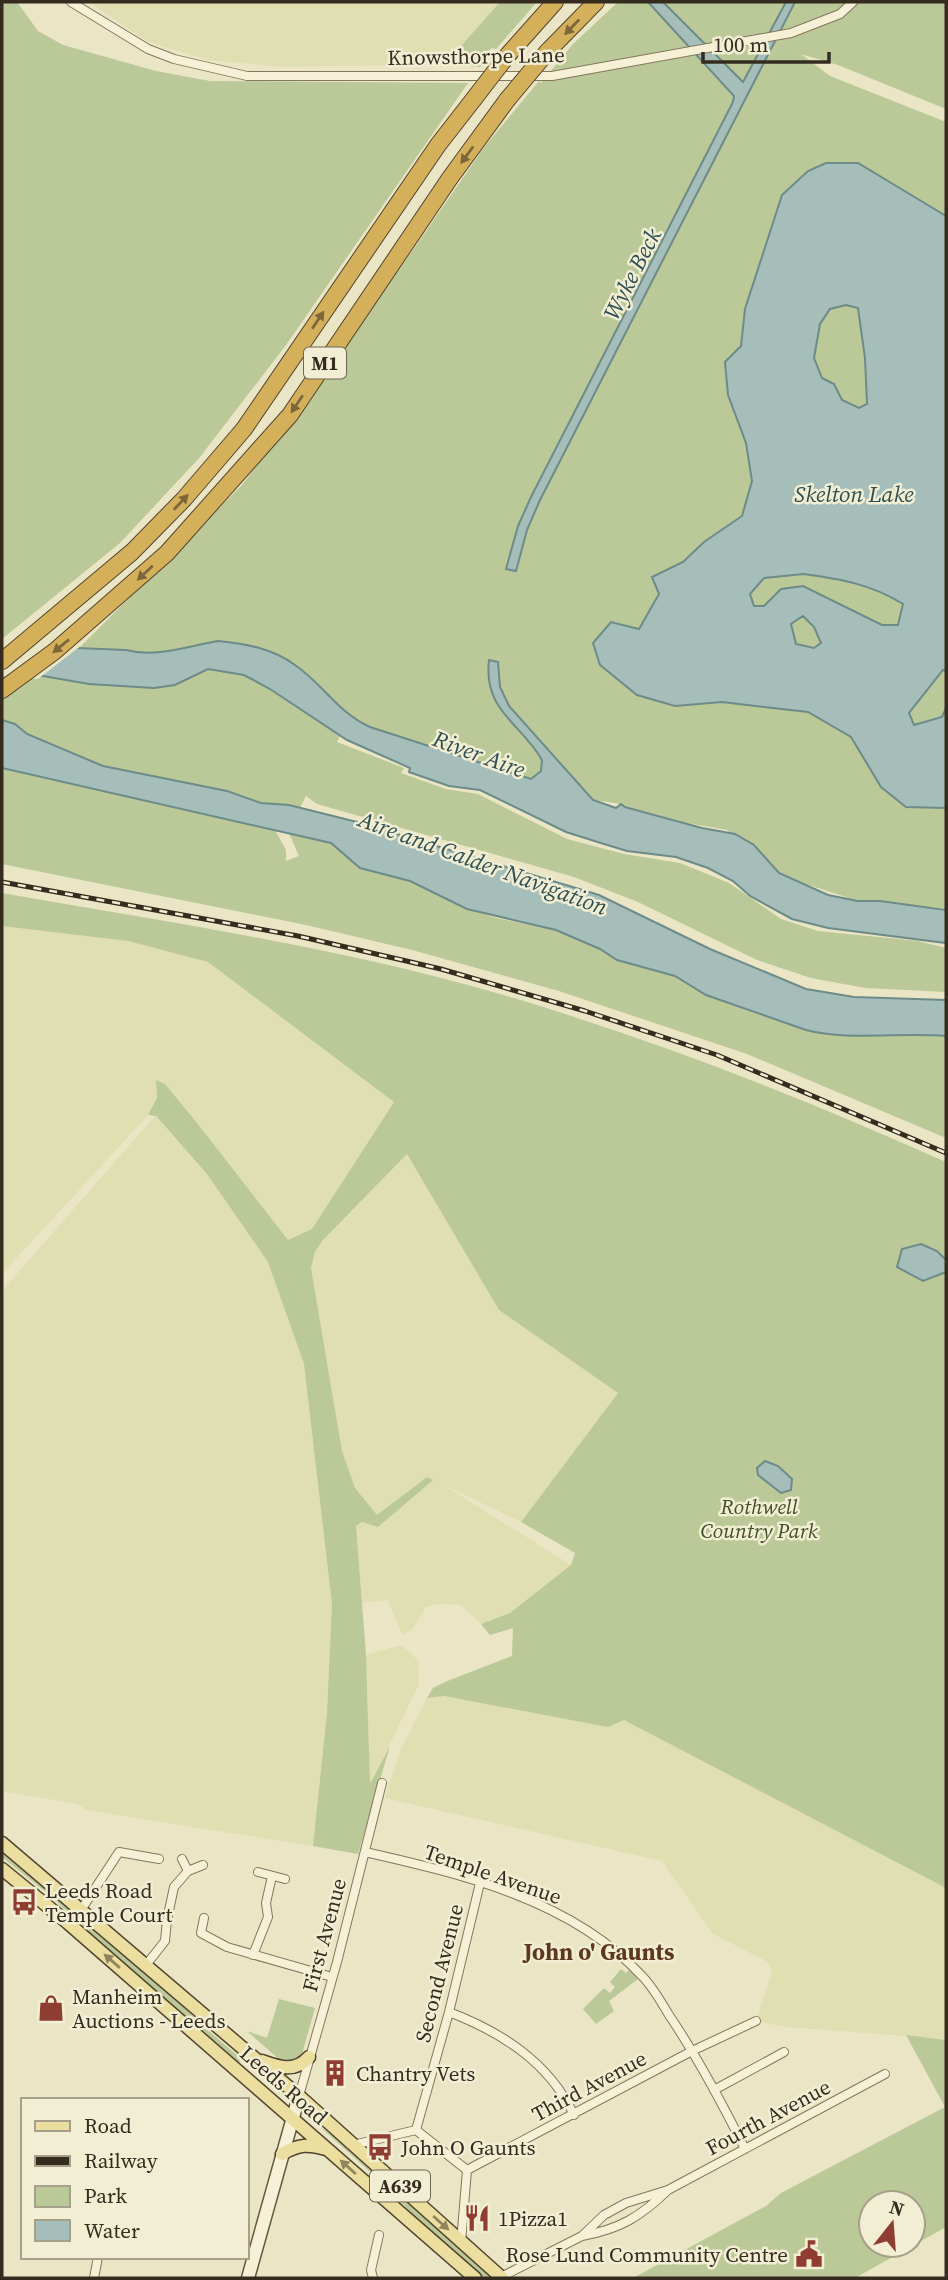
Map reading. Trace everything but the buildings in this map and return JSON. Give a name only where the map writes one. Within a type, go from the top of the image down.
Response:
[{"type":"highway","name":"M1","points":[[2,661],[132,552],[184,499],[244,429],[438,145],[507,56],[555,2]]},
{"type":"highway","name":"M1","points":[[2,690],[55,651],[167,553],[290,415],[450,178],[507,100],[548,51],[596,2]]},
{"type":"main road","name":"Leeds Road","points":[[2,1843],[299,2096],[501,2277]]},
{"type":"main road","name":"Leeds Road","points":[[2,1869],[475,2278]]},
{"type":"main road","points":[[255,2059],[288,2069],[305,2063],[309,2057]]},
{"type":"main road","points":[[282,2154],[305,2144],[330,2151]]},
{"type":"street","name":"Knowsthorpe Lane","points":[[71,2],[148,49],[174,59],[247,76],[552,76],[782,35],[840,14],[853,2]]},
{"type":"street","name":"First Avenue","points":[[299,2096],[382,1783]]},
{"type":"street","points":[[81,1910],[119,1852],[159,1859]]},
{"type":"street","name":"Temple Avenue","points":[[365,1852],[480,1883],[553,1911],[589,1931],[645,1978],[692,2051],[745,2149]]},
{"type":"street","points":[[183,1859],[188,1871]]},
{"type":"street","points":[[146,1965],[165,1941],[174,1888],[188,1871],[203,1865]]},
{"type":"street","points":[[258,1872],[285,1879]]},
{"type":"street","points":[[253,1955],[268,1917],[266,1903],[272,1876]]},
{"type":"street","name":"Second Avenue","points":[[416,2130],[449,2012],[480,1883]]},
{"type":"street","points":[[204,1918],[201,1933],[227,1947],[332,1977]]},
{"type":"street","points":[[449,2012],[485,2026],[517,2046],[537,2063],[574,2115]]},
{"type":"street","name":"Third Avenue","points":[[467,2170],[692,2051],[756,2021]]},
{"type":"street","points":[[714,2090],[784,2052]]},
{"type":"street","name":"Fourth Avenue","points":[[582,2236],[604,2215],[626,2203],[668,2190],[885,2074]]},
{"type":"street","points":[[248,2278],[299,2096]]},
{"type":"street","points":[[353,2145],[416,2130],[467,2170],[461,2242]]},
{"type":"street","name":"Fourth Avenue","points":[[501,2277],[582,2236],[610,2231],[653,2205],[668,2190]]},
{"type":"street","points":[[373,2278],[379,2235]]},
{"type":"street","points":[[94,2278],[98,2259]]},
{"type":"green space","points":[[2,2],[17,2],[38,31],[63,45],[156,71],[210,81],[468,83],[286,345],[200,457],[120,543],[2,639]]},
{"type":"green space","points":[[89,2],[500,2],[445,64],[283,67],[208,60],[148,42]]},
{"type":"green space","points":[[500,2],[537,2],[496,49],[492,48],[480,59],[481,67],[445,64]]},
{"type":"green space","points":[[618,2],[946,2],[946,109],[838,65],[801,54],[830,76],[946,122],[946,909],[852,899],[781,876],[727,830],[593,800],[345,719],[284,666],[78,649],[242,485],[406,260],[485,146],[573,44]]},
{"type":"green space","points":[[208,669],[254,679],[340,736],[337,742],[404,768],[401,773],[446,789],[478,794],[567,839],[624,854],[680,863],[729,883],[781,919],[818,931],[918,941],[946,948],[946,992],[865,988],[811,978],[757,960],[638,902],[574,877],[317,804],[306,796],[300,808],[261,803],[227,791],[103,766],[26,734],[8,721],[2,720],[2,673],[43,676],[89,684],[154,688],[175,685]]},
{"type":"green space","points":[[2,768],[275,830],[286,850],[286,861],[299,856],[289,833],[331,843],[360,868],[410,881],[467,909],[556,930],[600,949],[617,960],[675,976],[706,995],[806,1030],[857,1036],[946,1036],[946,1138],[747,1054],[559,991],[412,950],[306,925],[2,864]]},
{"type":"green space","name":"Rothwell Country Park","points":[[2,893],[315,949],[439,977],[500,994],[614,1030],[726,1070],[946,1162],[946,1888],[624,1720],[608,1727],[444,1696],[427,1698],[433,1688],[445,1682],[512,1656],[513,1628],[490,1635],[481,1624],[510,1613],[571,1565],[575,1553],[521,1522],[618,1393],[499,1310],[407,1154],[322,1241],[315,1252],[311,1268],[342,1451],[355,1488],[377,1515],[427,1477],[433,1480],[378,1527],[362,1522],[356,1526],[366,1655],[370,1784],[390,1746],[358,1854],[313,1846],[327,1713],[332,1604],[304,1364],[268,1262],[207,1174],[156,1116],[148,1115],[157,1098],[156,1080],[165,1084],[288,1240],[312,1229],[394,1102],[208,962],[128,941],[2,926]]},
{"type":"green space","points":[[2,926],[128,941],[208,962],[394,1102],[312,1229],[288,1240],[165,1084],[148,1115],[2,1274]]},
{"type":"green space","points":[[155,1116],[207,1174],[268,1262],[304,1364],[332,1604],[327,1713],[313,1846],[111,1814],[85,1809],[78,1804],[2,1791],[2,1291]]},
{"type":"green space","points":[[407,1153],[499,1310],[618,1393],[521,1522],[442,1484],[571,1565],[510,1613],[481,1624],[461,1605],[438,1604],[426,1607],[413,1629],[402,1635],[388,1600],[362,1603],[356,1526],[362,1522],[368,1525],[427,1477],[376,1516],[355,1488],[342,1451],[311,1268],[315,1252],[322,1241]]},
{"type":"green space","points":[[401,1645],[419,1661],[418,1686],[370,1785],[366,1655]]},
{"type":"green space","points":[[444,1696],[624,1719],[946,1888],[946,2039],[785,2027],[756,2021],[772,1972],[768,1962],[713,1934],[662,1861],[385,1798],[400,1751],[427,1698]]},
{"type":"green space","points":[[2,1850],[180,2001],[196,2020],[238,2056],[240,2062],[79,1924],[52,1897],[2,1857]]},
{"type":"green space","points":[[621,1969],[626,1973],[629,1970],[638,1979],[609,2001],[614,2011],[596,2024],[583,2009],[604,1988],[610,1993],[615,1987],[610,1982]]},
{"type":"green space","points":[[279,1999],[315,2008],[302,2054],[291,2063],[281,2061],[247,2031],[267,2038]]},
{"type":"green space","points":[[906,2035],[946,2040],[946,2227],[927,2238],[927,2189],[857,2189],[857,2259],[889,2259],[855,2278],[633,2278],[766,2206],[781,2193],[945,2107]]},
{"type":"green space","points":[[317,2124],[330,2134],[333,2131],[495,2278],[484,2278],[418,2220],[390,2190]]},
{"type":"water","points":[[648,2],[663,2],[743,82],[786,2],[795,2],[540,500],[527,530],[516,571],[506,569],[518,526],[531,497],[733,102],[734,96]]},
{"type":"water","name":"Skelton Lake","points":[[826,163],[858,163],[946,216],[946,671],[943,670],[909,713],[914,725],[942,717],[946,708],[946,808],[906,807],[881,787],[851,737],[808,712],[722,702],[675,706],[637,695],[600,665],[593,643],[611,622],[639,629],[659,594],[652,577],[683,562],[704,542],[742,516],[752,481],[746,443],[728,395],[725,362],[741,346],[745,309],[782,195],[808,171]],"holes":[[[846,305],[858,308],[865,358],[867,404],[859,408],[842,400],[834,384],[822,378],[814,358],[820,324],[830,309]],[[804,574],[867,587],[903,604],[898,625],[882,625],[803,586],[781,589],[764,606],[754,606],[750,594],[764,578]],[[803,616],[814,627],[821,643],[814,648],[796,644],[791,624]]]},
{"type":"water","points":[[218,641],[258,648],[286,659],[349,714],[370,727],[531,779],[541,771],[542,760],[505,715],[492,692],[489,660],[498,662],[500,687],[509,706],[593,800],[616,808],[621,804],[702,828],[735,834],[754,845],[779,873],[828,895],[858,901],[880,901],[946,910],[946,943],[828,928],[792,919],[750,896],[733,881],[708,868],[676,857],[627,851],[566,832],[480,790],[449,786],[409,772],[410,768],[347,740],[244,675],[208,669],[175,685],[154,688],[89,684],[43,676],[2,673],[2,645],[149,653]]},
{"type":"water","name":"Aire and Calder Navigation","points":[[2,720],[15,724],[27,734],[103,766],[227,791],[261,803],[289,805],[357,822],[599,895],[710,949],[806,989],[854,997],[946,1000],[946,1036],[857,1036],[806,1030],[706,995],[675,976],[617,960],[600,949],[556,930],[467,909],[410,881],[360,868],[331,843],[2,768]]},
{"type":"water","points":[[921,1244],[937,1251],[946,1260],[946,1272],[923,1281],[897,1267],[902,1249]]},
{"type":"water","points":[[765,1461],[778,1466],[792,1479],[791,1490],[781,1493],[758,1475],[757,1468]]},
{"type":"pier","points":[[2,642],[82,645],[38,679],[2,676]]},
{"type":"railway","points":[[2,882],[298,936],[441,969],[585,1011],[717,1055],[946,1153]]},
{"type":"place","name":"Leeds Road Temple Court","points":[[24,1902]]},
{"type":"place","name":"Manheim Auctions - Leeds","points":[[51,2008]]},
{"type":"place","name":"Chantry Vets","points":[[335,2073]]},
{"type":"place","name":"John O Gaunts","points":[[380,2147]]},
{"type":"place","name":"1Pizza1","points":[[477,2218]]},
{"type":"place","name":"Rose Lund Community Centre","points":[[809,2254]]},
{"type":"district","name":"John o' Gaunts","points":[[599,1952]]},
{"type":"water label","name":"Wyke Beck","points":[[632,274]]},
{"type":"water label","name":"River Aire","points":[[479,754]]}]
